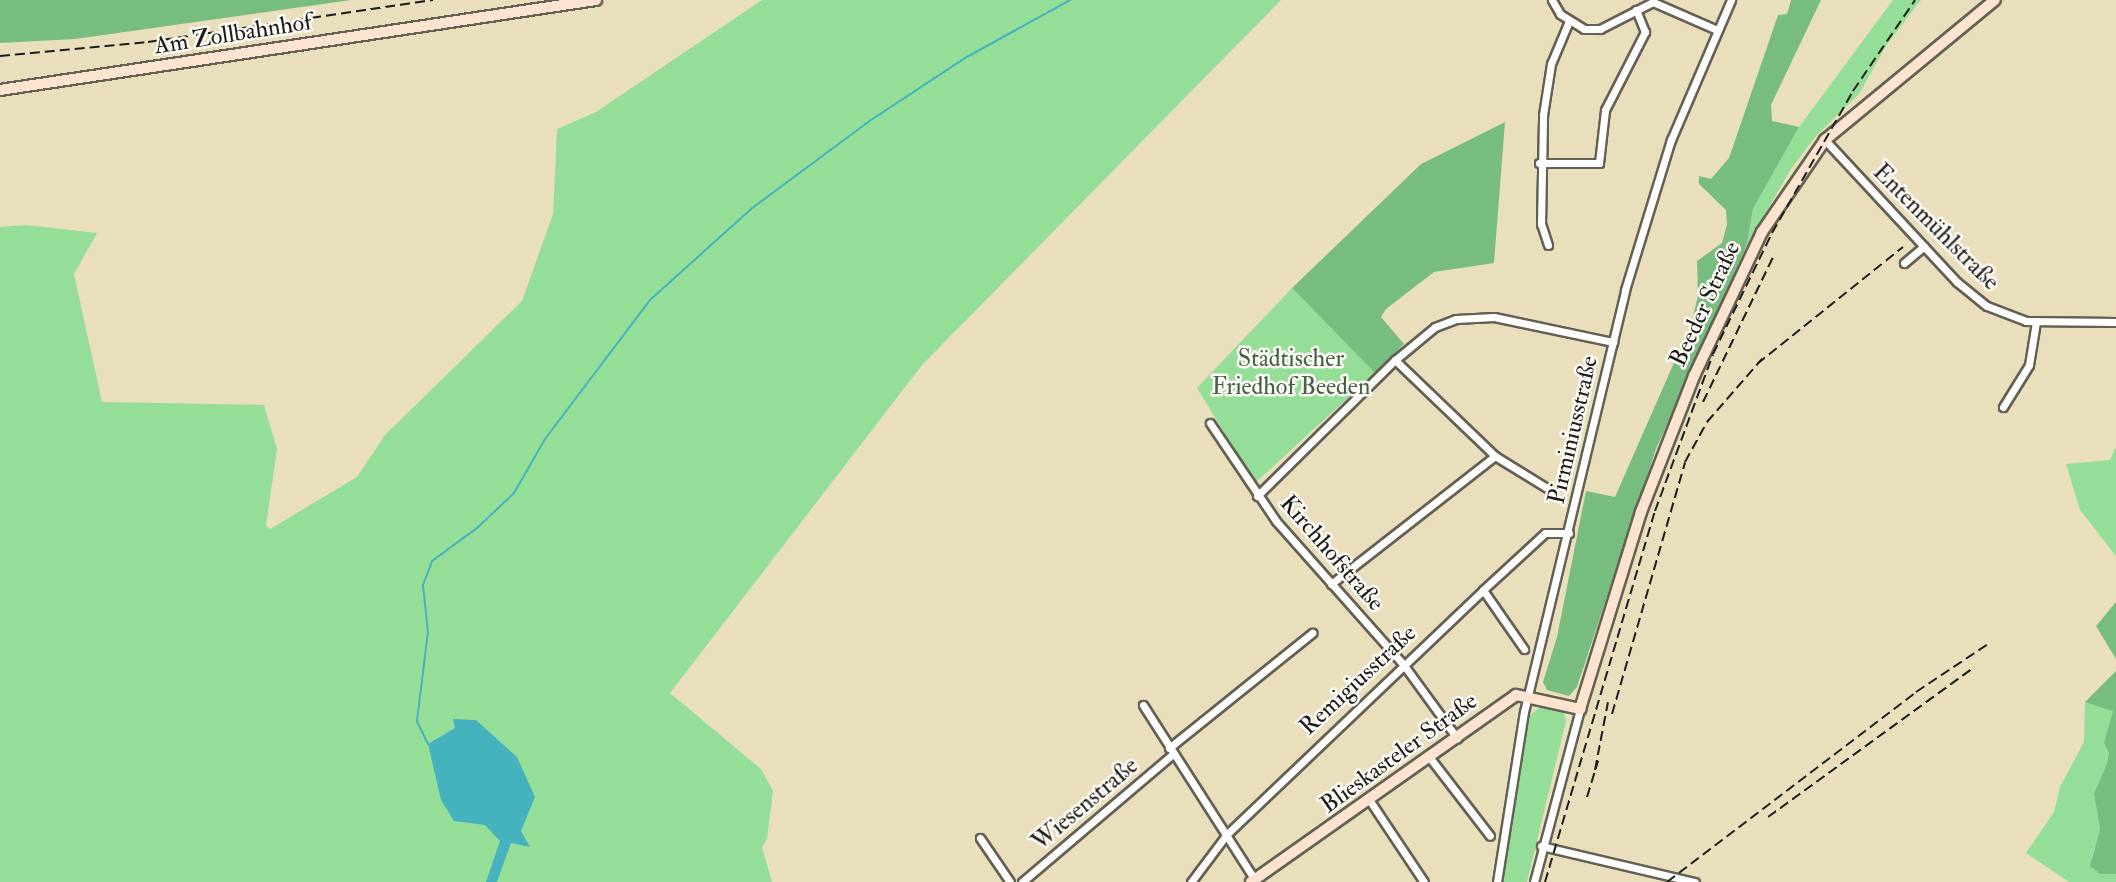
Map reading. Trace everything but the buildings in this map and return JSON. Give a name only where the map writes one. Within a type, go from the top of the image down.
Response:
[{"type":"street","name":"Am Zollbahnhof","points":[[1,90],[596,0]]},
{"type":"street","points":[[1552,0],[1569,21],[1584,29],[1600,29],[1636,10],[1661,3],[1717,30]]},
{"type":"street","name":"Pirminiusstraße","points":[[1497,882],[1529,694],[1613,342],[1671,140],[1731,0]]},
{"type":"street","name":"Beeder Straße","points":[[1580,709],[1637,525],[1695,376],[1762,232],[1800,170],[1825,140],[1995,0]]},
{"type":"street","points":[[1539,163],[1599,163],[1605,110],[1645,32],[1636,10]]},
{"type":"street","points":[[1548,245],[1541,224],[1539,163],[1551,64],[1569,21]]},
{"type":"street","name":"Entenmühlstraße","points":[[1825,140],[1924,246],[1987,306],[2036,322],[2116,322]]},
{"type":"street","points":[[1904,262],[1924,246]]},
{"type":"street","points":[[1257,496],[1395,360],[1435,327],[1475,317],[1613,342]]},
{"type":"street","points":[[2003,407],[2029,365],[2036,322]]},
{"type":"street","points":[[1395,360],[1495,456],[1552,491]]},
{"type":"street","name":"Kirchhofstraße","points":[[1210,423],[1257,496],[1403,664],[1457,738]]},
{"type":"street","points":[[1331,584],[1495,456]]},
{"type":"street","name":"Remigiusstraße","points":[[1191,882],[1227,834],[1483,590],[1545,533],[1569,533]]},
{"type":"street","points":[[1483,590],[1524,649]]},
{"type":"street","name":"Wiesenstraße","points":[[1021,882],[1312,633]]},
{"type":"street","points":[[1529,694],[1580,709],[1541,846],[1534,882]]},
{"type":"street","name":"Blieskasteler Straße","points":[[1253,881],[1370,801],[1516,695],[1529,694]]},
{"type":"street","points":[[1143,705],[1227,834],[1253,881]]},
{"type":"street","points":[[1430,758],[1490,836]]},
{"type":"street","points":[[1370,801],[1424,882]]},
{"type":"street","points":[[980,838],[1010,882]]},
{"type":"street","points":[[1541,846],[1695,882]]},
{"type":"green space","points":[[0,0],[351,0],[75,39],[0,43]]},
{"type":"green space","points":[[762,0],[1281,0],[922,365],[670,693],[761,769],[773,791],[767,839],[762,847],[772,882],[0,882],[0,227],[27,225],[97,233],[74,274],[102,402],[264,405],[277,449],[266,526],[270,529],[357,477],[385,435],[522,301],[553,214],[557,129],[596,112]]},
{"type":"green space","points":[[1791,0],[1821,0],[1771,105],[1772,121],[1799,127],[1753,209],[1747,245],[1656,449],[1577,687],[1569,696],[1547,690],[1543,682],[1557,637],[1586,491],[1615,497],[1691,324],[1698,296],[1697,261],[1722,243],[1727,224],[1726,210],[1699,184],[1699,176],[1711,179],[1729,158],[1778,15],[1787,14]]},
{"type":"green space","points":[[1893,0],[1921,0],[1886,46],[1859,94],[1816,136],[1791,169],[1747,245],[1753,209],[1799,127]]},
{"type":"green space","points":[[1505,122],[1494,263],[1434,272],[1386,309],[1381,317],[1404,344],[1375,373],[1292,288],[1421,164]]},
{"type":"green space","name":"Städtischer Friedhof Beeden","points":[[1292,288],[1375,373],[1255,483],[1197,388]]},
{"type":"green space","points":[[2116,447],[2116,556],[2080,510],[2066,464],[2110,460]]},
{"type":"green space","points":[[2116,602],[2116,659],[2096,626]]},
{"type":"green space","points":[[2116,671],[2116,874],[2100,874],[2090,866],[2100,829],[2094,794],[2107,763],[2109,753],[2104,743],[2113,711],[2085,702]]},
{"type":"green space","points":[[2085,702],[2114,710],[2104,743],[2109,753],[2107,763],[2094,794],[2100,829],[2092,857],[2100,874],[2116,874],[2116,882],[2069,882],[2026,853],[2054,812],[2060,787],[2084,742]]},
{"type":"green space","points":[[1542,706],[1564,712],[1566,721],[1527,882],[1502,882],[1530,715]]},
{"type":"water","points":[[453,719],[476,720],[517,757],[535,797],[521,831],[530,847],[511,843],[497,882],[486,882],[500,841],[485,825],[454,821],[441,800],[428,744],[455,728]]},
{"type":"waterway","points":[[428,744],[417,721],[428,632],[423,585],[432,561],[477,528],[514,493],[545,439],[650,300],[751,209],[868,122],[965,58],[1070,0]]},
{"type":"railway","points":[[0,56],[148,42],[433,0]]},
{"type":"railway","points":[[1545,882],[1655,511],[1713,354],[1772,233],[1853,91],[1915,0]]},
{"type":"railway","points":[[1757,364],[1903,247]]},
{"type":"railway","points":[[1703,402],[1775,253]]},
{"type":"railway","points":[[1612,714],[1685,462],[1707,422],[1762,359]]},
{"type":"railway","points":[[1667,882],[1916,692],[1991,642]]},
{"type":"railway","points":[[1768,817],[1972,669]]},
{"type":"railway","points":[[1595,770],[1608,702]]},
{"type":"railway","points":[[1587,797],[1598,761]]}]
